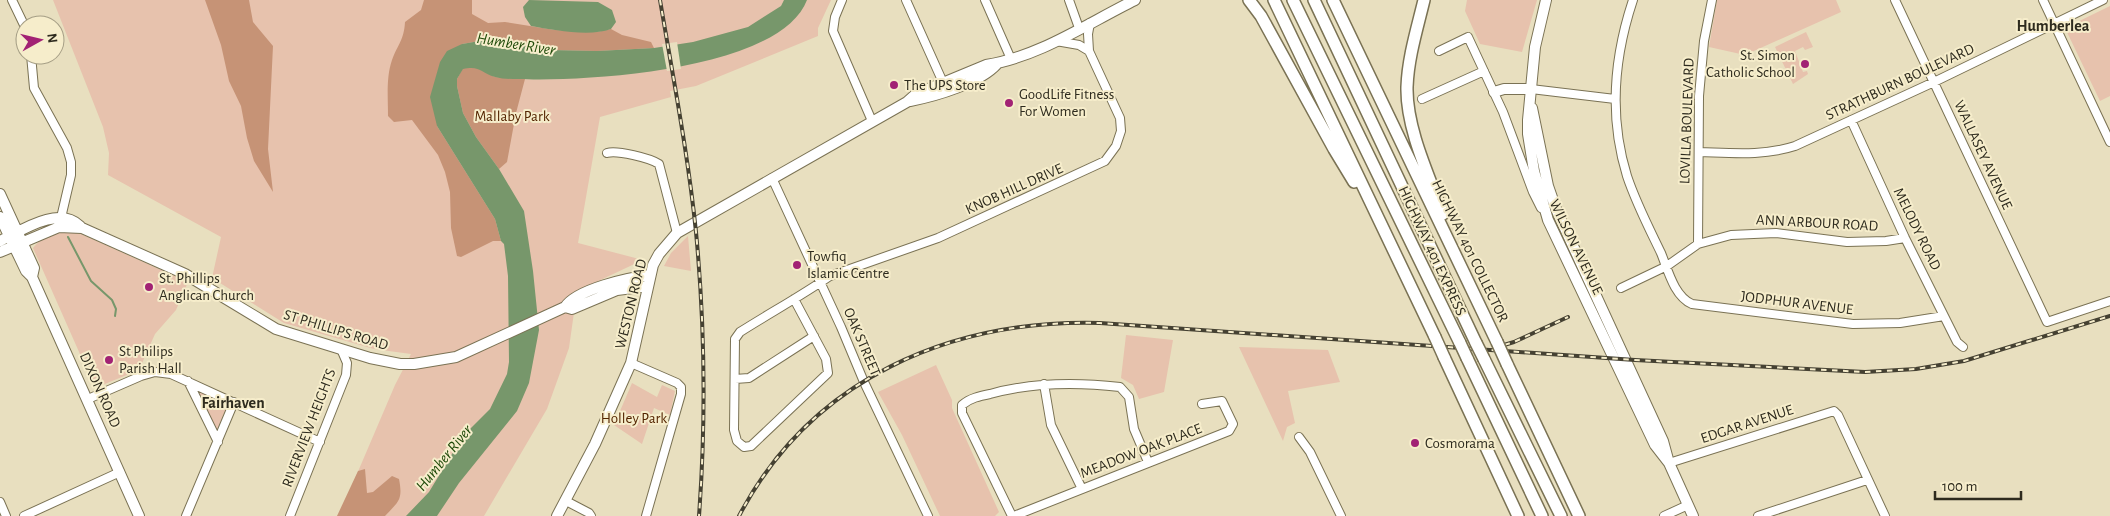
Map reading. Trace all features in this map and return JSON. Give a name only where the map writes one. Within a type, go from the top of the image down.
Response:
[{"type":"highway","points":[[1248,0],[1261,16],[1334,149],[1384,230]]},
{"type":"highway","points":[[1274,0],[1518,516]]},
{"type":"highway","name":"HIGHWAY 401 EXPRESS","points":[[1294,0],[1412,241],[1542,516]]},
{"type":"highway","name":"HIGHWAY 401 EXPRESS","points":[[1314,0],[1476,343],[1561,516]]},
{"type":"highway","name":"HIGHWAY 401 COLLECTOR","points":[[1333,0],[1580,516]]},
{"type":"highway","points":[[1424,0],[1408,71],[1408,104],[1416,140],[1466,276]]},
{"type":"highway","points":[[1484,445],[1512,516]]},
{"type":"highway","points":[[1520,471],[1536,516]]},
{"type":"main road","name":"WESTON ROAD","points":[[557,516],[595,444],[632,362],[649,280],[659,254],[677,233],[906,102],[945,86],[990,73],[997,64],[1056,41],[1135,0]]},
{"type":"main road","points":[[1546,0],[1535,46],[1528,134],[1534,171],[1548,220]]},
{"type":"main road","points":[[1494,92],[1504,89],[1531,94]]},
{"type":"main road","name":"WILSON AVENUE","points":[[1531,94],[1548,186],[1556,209],[1663,441],[1669,463],[1694,516]]},
{"type":"main road","name":"DIXON ROAD","points":[[0,194],[13,240]]},
{"type":"main road","name":"DIXON ROAD","points":[[0,217],[13,240],[26,271],[32,276],[140,516]]},
{"type":"main road","name":"WILSON AVENUE","points":[[1548,220],[1655,445],[1669,463]]},
{"type":"main road","name":"ST PHILLIPS ROAD","points":[[0,252],[13,240],[60,222],[82,228],[184,274],[276,329],[341,350],[385,361],[414,364],[456,356],[494,341],[561,309],[572,309],[618,290],[649,280]]},
{"type":"street","points":[[12,0],[19,15]]},
{"type":"street","points":[[842,0],[835,17],[833,31],[872,121]]},
{"type":"street","points":[[906,0],[945,86]]},
{"type":"street","points":[[985,0],[1011,59]]},
{"type":"street","points":[[1069,0],[1079,28]]},
{"type":"street","name":"JODPHUR AVENUE","points":[[1633,0],[1620,44],[1615,99],[1618,134],[1627,174],[1638,206],[1681,295],[1692,304],[1853,324],[1891,324],[1944,316]]},
{"type":"street","name":"LOVILLA BOULEVARD","points":[[1698,244],[1701,74],[1704,42],[1712,0]]},
{"type":"street","name":"WALLASEY AVENUE","points":[[1894,0],[2047,322],[2110,301]]},
{"type":"street","points":[[2043,0],[2110,142]]},
{"type":"street","name":"STRATHBURN BOULEVARD","points":[[1700,152],[1738,154],[1777,151],[1795,146],[1934,82],[2102,0]]},
{"type":"street","name":"KNOB HILL DRIVE","points":[[735,379],[735,339],[738,334],[830,276],[938,238],[1105,161],[1116,146],[1121,131],[1120,118],[1089,51],[1088,34],[1090,23]]},
{"type":"street","name":"WILSON AVENUE","points":[[1439,52],[1468,37],[1514,137],[1532,192],[1548,220]]},
{"type":"street","points":[[1056,41],[1079,45],[1089,51]]},
{"type":"street","points":[[32,65],[34,88],[68,148],[71,162],[71,175],[60,222]]},
{"type":"street","points":[[1422,99],[1484,71]]},
{"type":"street","points":[[1531,94],[1615,99]]},
{"type":"street","name":"MELODY ROAD","points":[[1851,120],[1905,238],[1957,342],[1963,347]]},
{"type":"street","points":[[607,153],[618,152],[653,160],[659,164],[677,233]]},
{"type":"street","name":"OAK STREET","points":[[772,178],[867,389],[928,516]]},
{"type":"street","name":"ANN ARBOUR ROAD","points":[[1621,288],[1667,266],[1698,244],[1731,235],[1758,233],[1847,242],[1886,241],[1905,238]]},
{"type":"street","points":[[794,299],[814,336],[827,363],[826,376],[751,446],[744,447],[737,441],[735,435],[735,379],[749,378],[814,336]]},
{"type":"street","name":"RIVERVIEW HEIGHTS","points":[[290,516],[346,375],[347,363],[341,350]]},
{"type":"street","points":[[632,362],[681,387],[681,394],[646,516]]},
{"type":"street","points":[[88,399],[141,376],[155,372],[171,374],[320,442]]},
{"type":"street","points":[[188,382],[218,442]]},
{"type":"street","points":[[1013,516],[962,413],[962,405],[968,400],[1009,388],[1044,384],[1086,383],[1120,387],[1129,397],[1134,429],[1148,462]]},
{"type":"street","points":[[1044,384],[1051,425],[1082,489]]},
{"type":"street","name":"MEADOW OAK PLACE","points":[[1013,516],[1228,431],[1232,424],[1222,401],[1202,404]]},
{"type":"street","points":[[186,516],[234,402]]},
{"type":"street","name":"EDGAR AVENUE","points":[[1669,463],[1834,411],[1838,415],[1867,480]]},
{"type":"street","points":[[1299,437],[1310,452],[1341,516]]},
{"type":"street","points":[[24,516],[120,472]]},
{"type":"street","points":[[1758,516],[1867,480],[1885,516]]},
{"type":"street","points":[[566,501],[589,513],[591,516]]},
{"type":"street","points":[[0,502],[6,516]]},
{"type":"street","points":[[1664,516],[1688,505]]},
{"type":"green space","name":"Mallaby Park","points":[[53,0],[831,0],[818,28],[818,36],[696,86],[670,91],[671,97],[600,117],[578,243],[643,260],[577,291],[569,348],[547,409],[484,516],[339,516],[395,385],[411,354],[374,349],[284,323],[212,278],[221,237],[108,175],[109,153],[103,127],[65,30],[65,15],[59,15]]},
{"type":"green space","points":[[205,0],[249,0],[253,22],[273,46],[268,149],[273,192],[254,161],[247,138],[241,106],[229,81],[221,45]]},
{"type":"green space","points":[[424,0],[472,0],[472,14],[488,23],[505,22],[555,30],[597,32],[611,29],[622,35],[651,42],[654,48],[597,51],[550,50],[491,39],[462,44],[437,126],[495,219],[501,241],[493,241],[461,257],[457,256],[451,228],[450,192],[438,155],[412,120],[394,122],[388,116],[388,80],[392,60],[402,38],[405,22],[421,10]]},
{"type":"green space","points":[[1467,0],[1537,0],[1522,52],[1480,44],[1465,11]]},
{"type":"green space","points":[[1717,0],[1836,0],[1841,12],[1745,55],[1709,47]]},
{"type":"green space","points":[[2110,6],[2110,96],[2100,101],[2065,28]]},
{"type":"green space","points":[[1806,32],[1813,47],[1805,50],[1803,47],[1795,51],[1803,72],[1807,71],[1808,74],[1793,84],[1775,47]]},
{"type":"green space","name":"Mallaby Park","points":[[474,66],[495,77],[525,79],[516,113],[507,162],[499,169],[476,137],[463,113],[457,79],[463,68]]},
{"type":"green space","points":[[70,232],[81,234],[188,282],[176,310],[155,334],[139,370],[95,388],[33,248],[50,236]]},
{"type":"green space","points":[[688,236],[691,271],[664,266],[671,253]]},
{"type":"green space","points":[[1126,335],[1173,340],[1164,392],[1139,399],[1133,385],[1121,378]]},
{"type":"green space","points":[[1239,347],[1328,350],[1340,382],[1288,391],[1295,423],[1287,427],[1283,441]]},
{"type":"green space","points":[[936,365],[952,400],[952,408],[999,512],[995,516],[940,516],[902,435],[878,392]]},
{"type":"green space","name":"Holley Park","points":[[632,383],[657,397],[662,385],[675,391],[670,415],[654,408],[642,444],[614,425]]},
{"type":"green space","points":[[200,391],[225,403],[225,411],[217,430],[198,394]]},
{"type":"green space","points":[[365,469],[367,493],[373,492],[392,476],[399,479],[399,500],[385,516],[337,516],[358,471]]},
{"type":"water","points":[[529,0],[598,2],[612,10],[616,22],[611,29],[582,33],[531,26],[525,17],[523,7]]},
{"type":"water","name":"Humber River","points":[[784,0],[807,0],[789,24],[760,43],[721,57],[677,67],[631,74],[548,79],[509,79],[490,75],[473,68],[463,69],[457,79],[457,86],[463,113],[476,137],[499,169],[524,211],[539,330],[529,383],[517,411],[459,483],[437,516],[406,516],[429,492],[463,436],[490,409],[507,374],[509,362],[508,276],[504,244],[501,241],[495,219],[437,126],[430,97],[440,62],[447,51],[462,44],[491,39],[550,50],[597,51],[654,48],[693,42],[748,27],[781,6]]},
{"type":"pier","points":[[677,42],[681,69],[667,71],[662,44]]},
{"type":"waterway","points":[[68,237],[91,281],[112,300],[116,309],[115,316]]},
{"type":"railway","points":[[660,0],[689,174],[699,268],[704,374],[699,516]]},
{"type":"railway","points":[[739,516],[769,468],[805,427],[845,394],[890,367],[939,346],[990,332],[1044,325],[1100,323],[1635,360],[1865,372],[1916,369],[1964,361],[2110,316]]},
{"type":"railway","points":[[1494,348],[1514,342],[1568,317]]},
{"type":"place","name":"St. Simon Catholic School","points":[[1805,64]]},
{"type":"place","name":"The UPS Store","points":[[894,85]]},
{"type":"place","name":"GoodLife Fitness For Women","points":[[1009,103]]},
{"type":"place","name":"Towfiq Islamic Centre","points":[[797,265]]},
{"type":"place","name":"St. Phillips Anglican Church","points":[[149,287]]},
{"type":"place","name":"St Philips Parish Hall","points":[[109,360]]},
{"type":"place","name":"Cosmorama","points":[[1415,443]]},
{"type":"district","name":"Humberlea","points":[[2053,26]]},
{"type":"district","name":"Fairhaven","points":[[233,403]]}]
